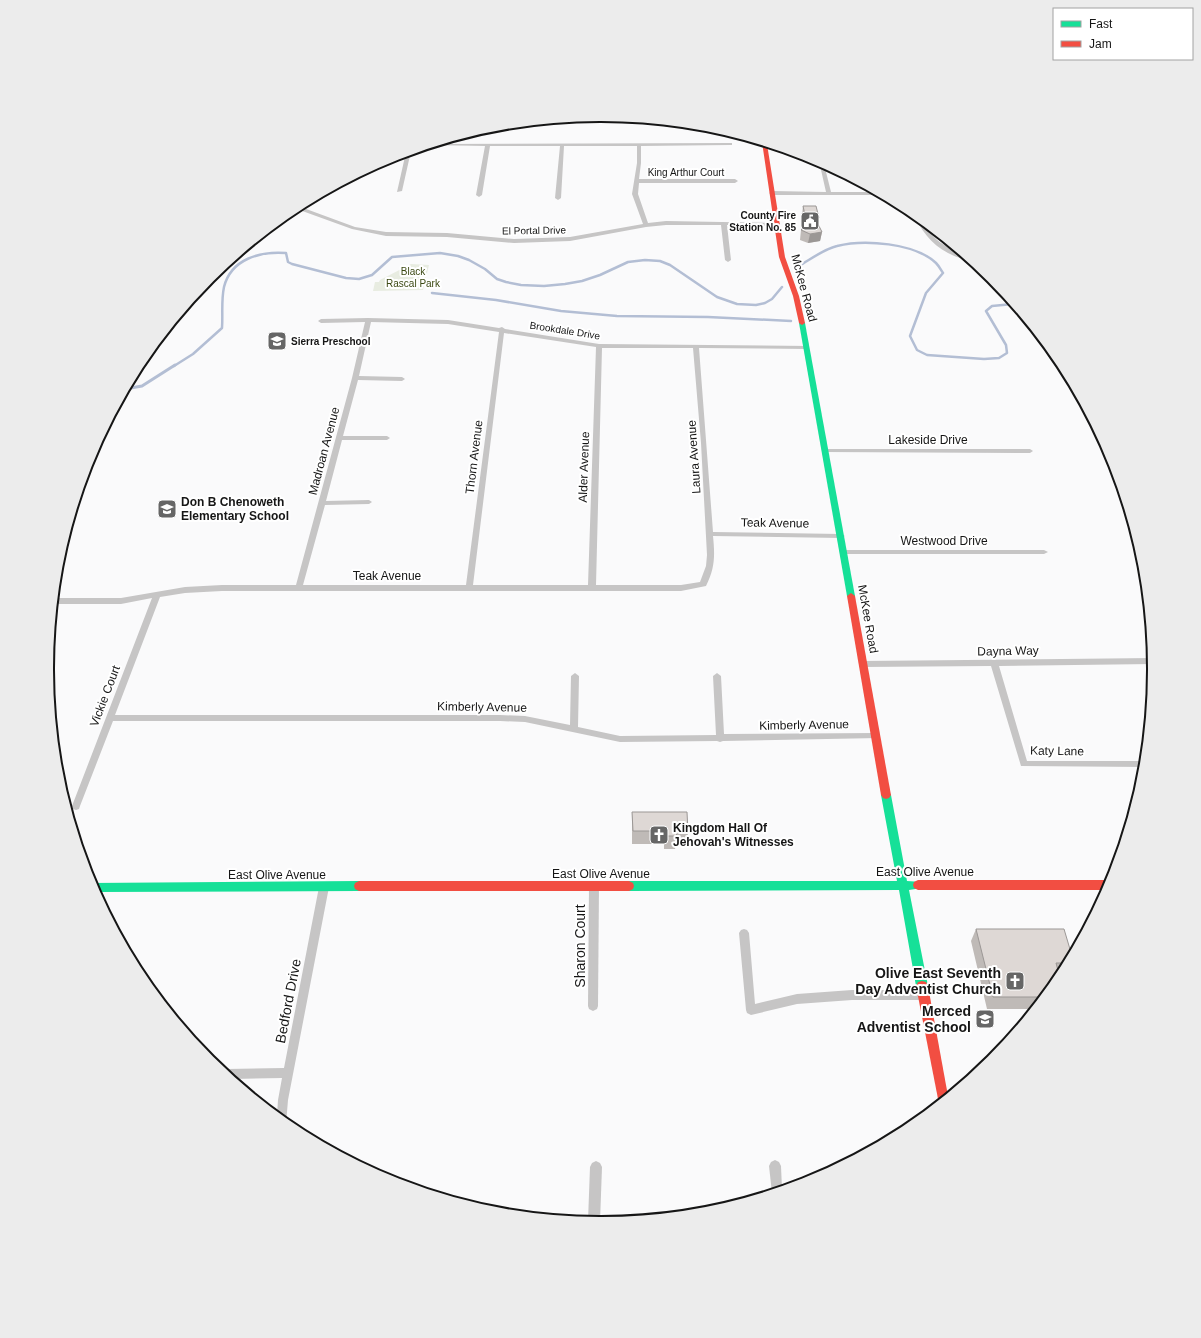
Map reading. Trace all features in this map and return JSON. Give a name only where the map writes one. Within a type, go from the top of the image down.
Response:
[{"type":"street","points":[[447,145],[730,144]]},
{"type":"street","points":[[478,195],[488,145]]},
{"type":"street","points":[[558,198],[562,145]]},
{"type":"street","points":[[639,145],[639,163],[635,194],[646,225]]},
{"type":"street","name":"McKee Road","points":[[765,148],[782,257],[796,296],[807,347],[902,884],[942,1095]]},
{"type":"street","points":[[398,191],[407,158]]},
{"type":"street","points":[[822,170],[828,192]]},
{"type":"street","name":"King Arthur Court","points":[[636,181],[735,181]]},
{"type":"street","points":[[771,192],[865,191]]},
{"type":"street","points":[[828,192],[869,194]]},
{"type":"street","name":"El Portal Drive","points":[[305,210],[354,228],[386,234],[447,235],[514,241],[570,239],[646,225],[678,223],[776,224]]},
{"type":"street","points":[[724,224],[728,260]]},
{"type":"street","points":[[925,230],[928,235],[945,249],[955,253]]},
{"type":"street","name":"Madroan Avenue","points":[[299,588],[355,378],[368,320]]},
{"type":"street","name":"Brookdale Drive","points":[[321,321],[442,321],[502,329],[599,346],[807,347]]},
{"type":"street","name":"Thorn Avenue","points":[[469,588],[502,329]]},
{"type":"street","name":"Alder Avenue","points":[[592,588],[599,346]]},
{"type":"street","name":"Laura Avenue","points":[[696,347],[704,443],[710,566]]},
{"type":"street","points":[[355,378],[402,379]]},
{"type":"street","points":[[339,438],[387,438]]},
{"type":"street","name":"Lakeside Drive","points":[[826,451],[1030,451]]},
{"type":"street","points":[[321,503],[369,502]]},
{"type":"street","name":"Teak Avenue","points":[[709,534],[841,536]]},
{"type":"street","name":"Westwood Drive","points":[[844,552],[1044,552]]},
{"type":"street","name":"Teak Avenue","points":[[59,601],[121,601],[185,590],[222,588],[681,588],[703,584],[710,566]]},
{"type":"street","name":"Vickie Court","points":[[76,806],[157,595]]},
{"type":"street","name":"Dayna Way","points":[[864,664],[994,664],[1147,661]]},
{"type":"street","name":"Katy Lane","points":[[994,664],[1024,764],[1138,764]]},
{"type":"street","points":[[574,730],[575,676]]},
{"type":"street","points":[[717,676],[720,738]]},
{"type":"street","name":"Kimberly Avenue","points":[[110,718],[500,718],[526,719],[574,730],[620,738],[876,736]]},
{"type":"street","name":"East Olive Avenue","points":[[100,887],[902,884],[1102,885]]},
{"type":"street","name":"Sharon Court","points":[[593,1006],[594,886]]},
{"type":"street","name":"Bedford Drive","points":[[283,1113],[288,1074],[324,887]]},
{"type":"street","points":[[744,933],[751,1010],[797,999],[852,995],[924,995]]},
{"type":"street","points":[[234,1074],[288,1074]]},
{"type":"street","points":[[775,1166],[777,1186]]},
{"type":"street","points":[[594,1216],[596,1167]]},
{"type":"green space","name":"Black Rascal Park","points":[[411,264],[429,265],[423,290],[373,291],[375,282],[379,282],[380,280]]},
{"type":"building","points":[[803,206],[816,206],[819,218],[815,218],[822,232],[810,234],[801,230],[807,224]]},
{"type":"building","points":[[632,812],[687,812],[688,832],[676,832],[677,836],[665,836],[665,831],[633,831]]},
{"type":"building","name":"Olive East Seventh Day Adventist Church","points":[[976,929],[1064,929],[1070,949],[1061,963],[1056,963],[1058,969],[1038,997],[993,997]]},
{"type":"waterway","points":[[799,266],[832,247],[848,244],[889,244],[903,247],[927,256],[936,263],[943,273],[926,293],[910,336],[917,350],[927,355],[984,359],[999,358],[1007,353],[1006,345],[986,311],[992,306],[1007,305]]},
{"type":"waterway","points":[[174,366],[193,354],[222,328],[224,287],[228,277],[240,263],[257,255],[286,253],[288,262],[292,264],[346,278],[359,279],[372,275],[392,257],[440,253],[458,256],[469,260],[485,269],[497,279],[506,282],[521,285],[544,286],[582,281],[600,275],[628,262],[645,260],[660,261],[670,265],[717,297],[737,304],[756,305],[765,303],[772,299],[782,287]]},
{"type":"waterway","points":[[432,293],[496,300],[561,311],[617,316],[708,317],[791,321]]},
{"type":"waterway","points":[[132,388],[142,386],[175,365]]},
{"type":"traffic: fast","points":[[802,323],[851,596]]},
{"type":"traffic: fast","points":[[886,795],[922,986]]},
{"type":"traffic: fast","points":[[629,886],[918,885]]},
{"type":"traffic: fast","points":[[100,887],[359,886]]},
{"type":"traffic: jam","points":[[765,148],[782,257],[796,296],[802,323]]},
{"type":"traffic: jam","points":[[851,596],[886,795]]},
{"type":"traffic: jam","points":[[918,885],[1102,885]]},
{"type":"traffic: jam","points":[[359,886],[629,886]]},
{"type":"traffic: jam","points":[[922,986],[942,1095]]},
{"type":"place","name":"County Fire Station No. 85","points":[[810,221]]},
{"type":"place","name":"Sierra Preschool","points":[[277,341]]},
{"type":"place","name":"Don B Chenoweth Elementary School","points":[[167,509]]},
{"type":"place","name":"Kingdom Hall Of Jehovah's Witnesses","points":[[659,835]]},
{"type":"place","name":"Olive East Seventh Day Adventist Church","points":[[1015,981]]},
{"type":"place","name":"Merced Adventist School","points":[[985,1019]]}]
